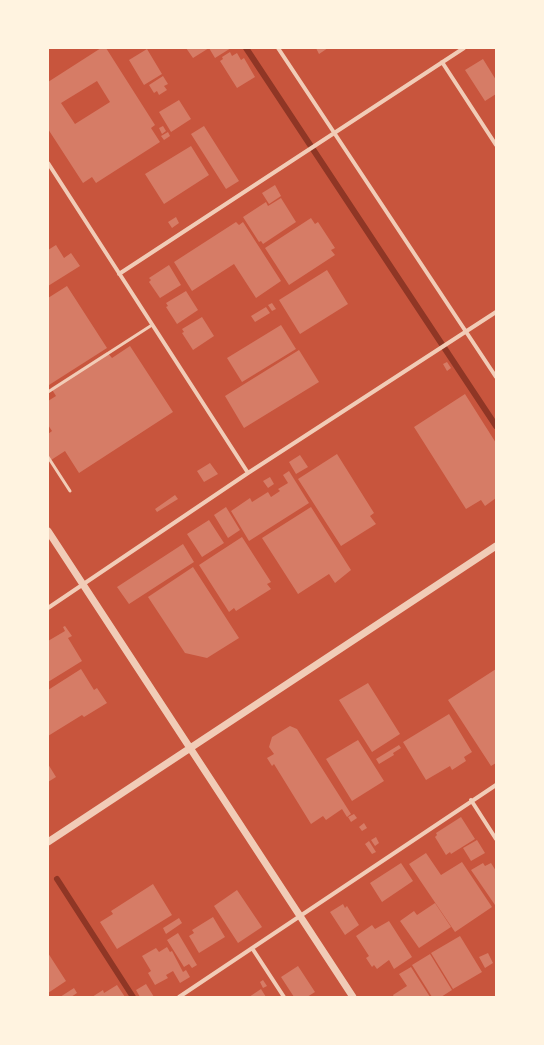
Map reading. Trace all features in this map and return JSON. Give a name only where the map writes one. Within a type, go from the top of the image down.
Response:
[{"type":"street","points":[[278,48],[496,377]]},
{"type":"street","points":[[119,274],[464,48]]},
{"type":"street","points":[[442,62],[496,145]]},
{"type":"street","points":[[48,163],[248,474]]},
{"type":"street","points":[[48,608],[248,474],[496,312]]},
{"type":"street","points":[[48,531],[353,997]]},
{"type":"street","points":[[48,842],[496,546]]},
{"type":"street","points":[[179,997],[471,800],[496,785]]},
{"type":"street","points":[[471,800],[496,839]]},
{"type":"street","points":[[252,948],[284,997]]},
{"type":"lane","points":[[48,392],[152,325]]},
{"type":"lane","points":[[48,457],[70,491]]},
{"type":"building","points":[[101,48],[106,48],[155,125],[151,128],[160,142],[96,183],[92,177],[83,183],[48,129],[48,82]],"holes":[[[97,81],[110,102],[75,124],[61,103]]]},
{"type":"building","points":[[186,48],[209,48],[193,58]]},
{"type":"building","points":[[209,48],[231,48],[215,58]]},
{"type":"building","points":[[316,48],[328,48],[319,54]]},
{"type":"building","points":[[147,49],[162,74],[144,85],[129,60]]},
{"type":"building","points":[[230,52],[232,56],[237,53],[241,60],[244,58],[255,77],[237,88],[220,61],[223,59],[222,57]]},
{"type":"building","points":[[483,59],[496,80],[496,94],[485,101],[465,70]]},
{"type":"building","points":[[163,76],[168,84],[164,86],[167,90],[159,95],[157,91],[154,93],[149,85]]},
{"type":"building","points":[[179,100],[191,119],[171,132],[159,112]]},
{"type":"building","points":[[163,126],[166,131],[162,134],[159,128]]},
{"type":"building","points":[[204,126],[239,181],[226,189],[191,134]]},
{"type":"building","points":[[168,132],[170,136],[164,140],[161,136]]},
{"type":"building","points":[[191,146],[209,175],[164,204],[145,174]]},
{"type":"building","points":[[275,185],[281,196],[269,204],[262,193]]},
{"type":"building","points":[[281,198],[296,222],[263,244],[261,241],[259,242],[243,217],[266,202],[268,206]]},
{"type":"building","points":[[176,217],[179,223],[172,228],[168,222]]},
{"type":"building","points":[[311,218],[315,224],[318,222],[335,248],[331,250],[335,255],[289,285],[265,248]]},
{"type":"building","points":[[236,222],[239,225],[243,222],[281,281],[256,298],[234,264],[192,291],[174,262]]},
{"type":"building","points":[[56,245],[64,258],[71,253],[80,266],[48,286],[48,250]]},
{"type":"building","points":[[169,265],[181,285],[160,298],[149,282],[151,280],[149,278]]},
{"type":"building","points":[[327,270],[348,304],[300,334],[279,300]]},
{"type":"building","points":[[67,286],[107,348],[49,385],[48,298]]},
{"type":"building","points":[[186,291],[198,310],[177,324],[166,307],[168,306],[166,303]]},
{"type":"building","points":[[272,303],[276,309],[272,311],[268,305]]},
{"type":"building","points":[[266,307],[270,313],[255,322],[251,316]]},
{"type":"building","points":[[202,317],[214,336],[193,350],[182,333],[184,332],[182,329]]},
{"type":"building","points":[[281,325],[296,349],[242,382],[227,358]]},
{"type":"building","points":[[130,346],[173,412],[79,473],[65,451],[48,462],[48,434],[52,431],[48,425],[48,401],[56,396],[51,388],[107,352],[112,358]]},
{"type":"building","points":[[299,350],[319,382],[244,428],[225,396]]},
{"type":"building","points":[[447,362],[451,368],[447,371],[443,364]]},
{"type":"building","points":[[465,394],[496,443],[496,498],[485,506],[481,500],[466,509],[414,427]]},
{"type":"building","points":[[337,454],[374,513],[370,516],[376,524],[341,546],[298,479]]},
{"type":"building","points":[[300,455],[308,467],[296,474],[289,462]]},
{"type":"building","points":[[210,463],[218,474],[204,482],[197,471]]},
{"type":"building","points":[[289,471],[309,503],[249,541],[231,511],[250,498],[252,502],[268,492],[271,497],[280,491],[278,489],[288,483],[283,475]]},
{"type":"building","points":[[270,477],[274,484],[268,488],[263,481]]},
{"type":"building","points":[[175,495],[178,499],[157,512],[155,509]]},
{"type":"building","points":[[226,507],[240,530],[228,538],[214,515]]},
{"type":"building","points":[[311,507],[351,570],[335,583],[329,574],[298,594],[262,538]]},
{"type":"building","points":[[209,520],[224,543],[202,557],[187,534]]},
{"type":"building","points":[[242,537],[271,582],[267,584],[271,589],[236,611],[234,608],[229,612],[199,565]]},
{"type":"building","points":[[183,544],[194,562],[129,604],[117,587]]},
{"type":"building","points":[[193,567],[239,638],[207,658],[185,653],[148,597]]},
{"type":"building","points":[[65,626],[72,636],[68,638],[82,661],[48,682],[48,641],[65,631],[63,627]]},
{"type":"building","points":[[81,669],[94,690],[97,688],[107,703],[84,717],[82,715],[48,736],[48,690]]},
{"type":"building","points":[[496,669],[496,763],[491,766],[448,700]]},
{"type":"building","points":[[368,683],[400,734],[372,752],[339,700]]},
{"type":"building","points":[[449,714],[472,752],[464,757],[466,761],[452,770],[450,766],[426,780],[403,742]]},
{"type":"building","points":[[290,726],[297,729],[351,814],[347,817],[342,809],[326,820],[323,816],[311,824],[274,764],[272,766],[267,758],[274,754],[269,747],[272,737]]},
{"type":"building","points":[[358,740],[384,781],[352,801],[326,759]]},
{"type":"building","points":[[399,745],[401,748],[393,753],[394,755],[379,764],[376,759]]},
{"type":"building","points":[[48,764],[56,777],[48,782]]},
{"type":"building","points":[[354,814],[357,818],[351,822],[348,817]]},
{"type":"building","points":[[461,817],[475,839],[451,854],[450,852],[446,855],[435,837],[437,835],[436,833]]},
{"type":"building","points":[[364,823],[367,828],[362,831],[359,827]]},
{"type":"building","points":[[376,837],[379,843],[375,846],[371,840]]},
{"type":"building","points":[[477,840],[485,853],[471,861],[463,848]]},
{"type":"building","points":[[369,841],[376,852],[372,854],[365,844]]},
{"type":"building","points":[[426,853],[441,875],[462,862],[492,907],[455,932],[409,864]]},
{"type":"building","points":[[401,863],[413,881],[382,902],[370,883]]},
{"type":"building","points":[[483,863],[485,866],[491,863],[496,871],[495,905],[471,870]]},
{"type":"building","points":[[153,884],[172,915],[117,949],[100,922],[113,914],[111,911]]},
{"type":"building","points":[[237,890],[262,927],[238,943],[214,906]]},
{"type":"building","points":[[435,903],[451,927],[419,948],[400,921],[414,911],[417,915]]},
{"type":"building","points":[[343,904],[345,908],[347,906],[359,925],[345,935],[330,912]]},
{"type":"building","points":[[213,917],[225,937],[199,953],[189,936],[194,933],[192,930]]},
{"type":"building","points":[[179,918],[182,923],[166,934],[163,928]]},
{"type":"building","points":[[389,921],[412,957],[394,969],[389,960],[377,969],[374,965],[372,967],[366,958],[369,956],[356,936],[372,925],[375,929]]},
{"type":"building","points":[[178,933],[197,965],[192,968],[189,964],[184,967],[167,940]]},
{"type":"building","points":[[460,936],[482,972],[453,989],[431,953]]},
{"type":"building","points":[[167,947],[170,952],[172,951],[183,972],[186,970],[190,977],[180,983],[173,971],[166,975],[168,978],[155,985],[148,973],[151,971],[142,956],[156,948],[159,952]]},
{"type":"building","points":[[48,953],[66,981],[48,993]]},
{"type":"building","points":[[488,953],[493,963],[485,968],[479,957]]},
{"type":"building","points":[[430,954],[452,990],[441,997],[432,997],[412,965]]},
{"type":"building","points":[[298,966],[315,992],[307,997],[294,997],[281,977]]},
{"type":"building","points":[[411,967],[430,997],[394,997],[393,995],[407,986],[399,974]]},
{"type":"building","points":[[263,980],[267,986],[263,988],[260,982]]},
{"type":"building","points":[[146,984],[154,997],[140,997],[136,990]]},
{"type":"building","points":[[117,985],[125,997],[92,997],[103,990],[104,993]]},
{"type":"building","points":[[74,988],[77,993],[71,997],[60,997]]},
{"type":"building","points":[[261,989],[266,997],[249,997]]},
{"type":"waterway","points":[[246,48],[496,426]]},
{"type":"waterway","points":[[57,879],[133,997]]}]
